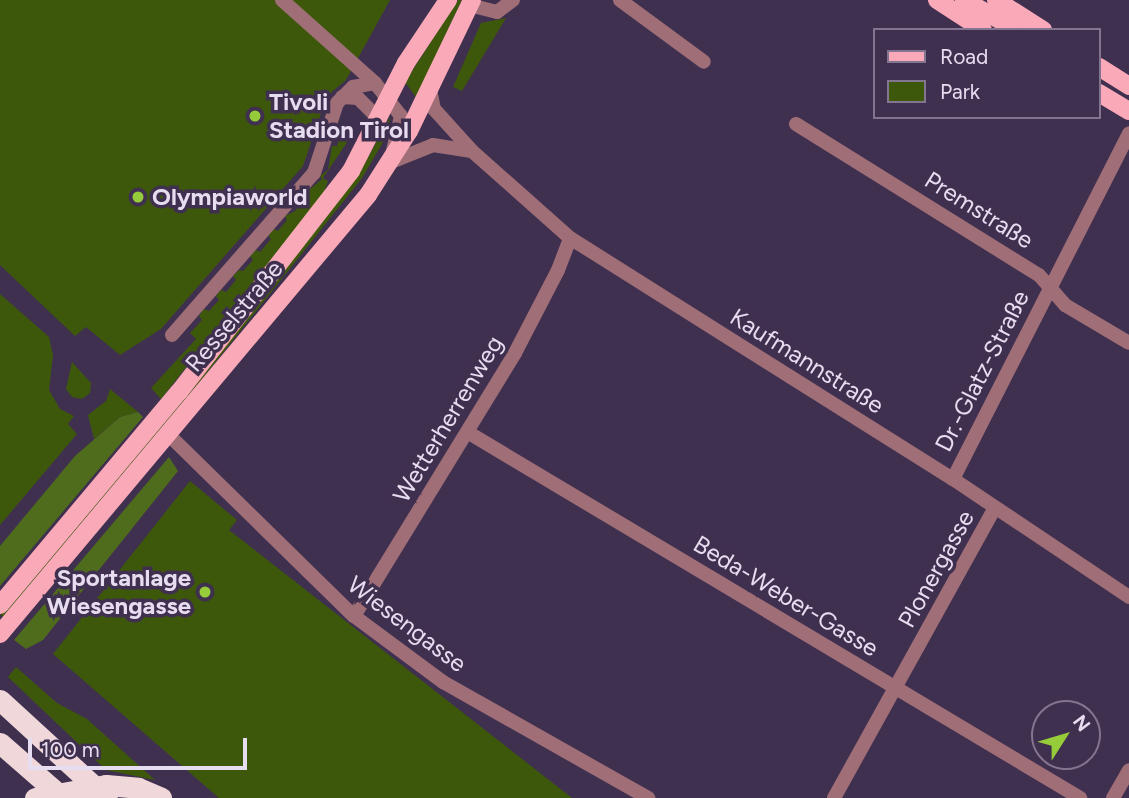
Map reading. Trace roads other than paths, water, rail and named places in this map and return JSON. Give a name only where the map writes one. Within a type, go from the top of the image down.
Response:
[{"type":"highway","points":[[0,700],[107,798]]},
{"type":"highway","points":[[0,743],[63,798]]},
{"type":"highway","points":[[35,798],[106,785],[138,788],[161,798]]},
{"type":"main road","name":"Resselstraße","points":[[185,398],[351,171],[380,120],[389,97],[448,0]]},
{"type":"main road","points":[[937,0],[980,28]]},
{"type":"main road","points":[[964,0],[1009,27]]},
{"type":"main road","points":[[996,0],[1040,28]]},
{"type":"main road","name":"Resselstraße","points":[[0,605],[148,442],[391,162],[430,89],[470,3]]},
{"type":"main road","points":[[1103,71],[1129,86]]},
{"type":"main road","points":[[1101,94],[1129,111]]},
{"type":"main road","name":"Resselstraße","points":[[5,628],[148,442]]},
{"type":"street","points":[[282,0],[389,97],[401,116],[391,162]]},
{"type":"street","name":"Resselstraße","points":[[470,3],[492,13],[513,0]]},
{"type":"street","points":[[621,0],[704,62]]},
{"type":"street","points":[[172,335],[314,173],[342,97],[360,84],[375,83]]},
{"type":"street","name":"Kaufmannstraße","points":[[430,89],[434,109],[472,151],[570,239],[953,479],[1129,597]]},
{"type":"street","points":[[342,97],[358,98],[380,120]]},
{"type":"street","name":"Premstraße","points":[[796,124],[1039,275],[1065,305],[1129,343]]},
{"type":"street","name":"Dr.-Glatz-Straße","points":[[953,479],[1129,133]]},
{"type":"street","points":[[391,162],[433,145],[472,151]]},
{"type":"street","name":"Wetterherrenweg","points":[[354,616],[469,433],[558,270],[570,239]]},
{"type":"street","name":"Beda-Weber-Gasse","points":[[469,433],[1080,798]]},
{"type":"street","name":"Wiesengasse","points":[[175,441],[354,616],[443,682],[648,798]]},
{"type":"street","name":"Plonergasse","points":[[834,798],[995,508]]},
{"type":"street","points":[[1113,798],[1129,770]]},
{"type":"place","name":"Tivoli Stadion Tirol","points":[[255,116]]},
{"type":"place","name":"Olympiaworld","points":[[138,197]]},
{"type":"place","name":"Sportanlage Wiesengasse","points":[[205,592]]}]
